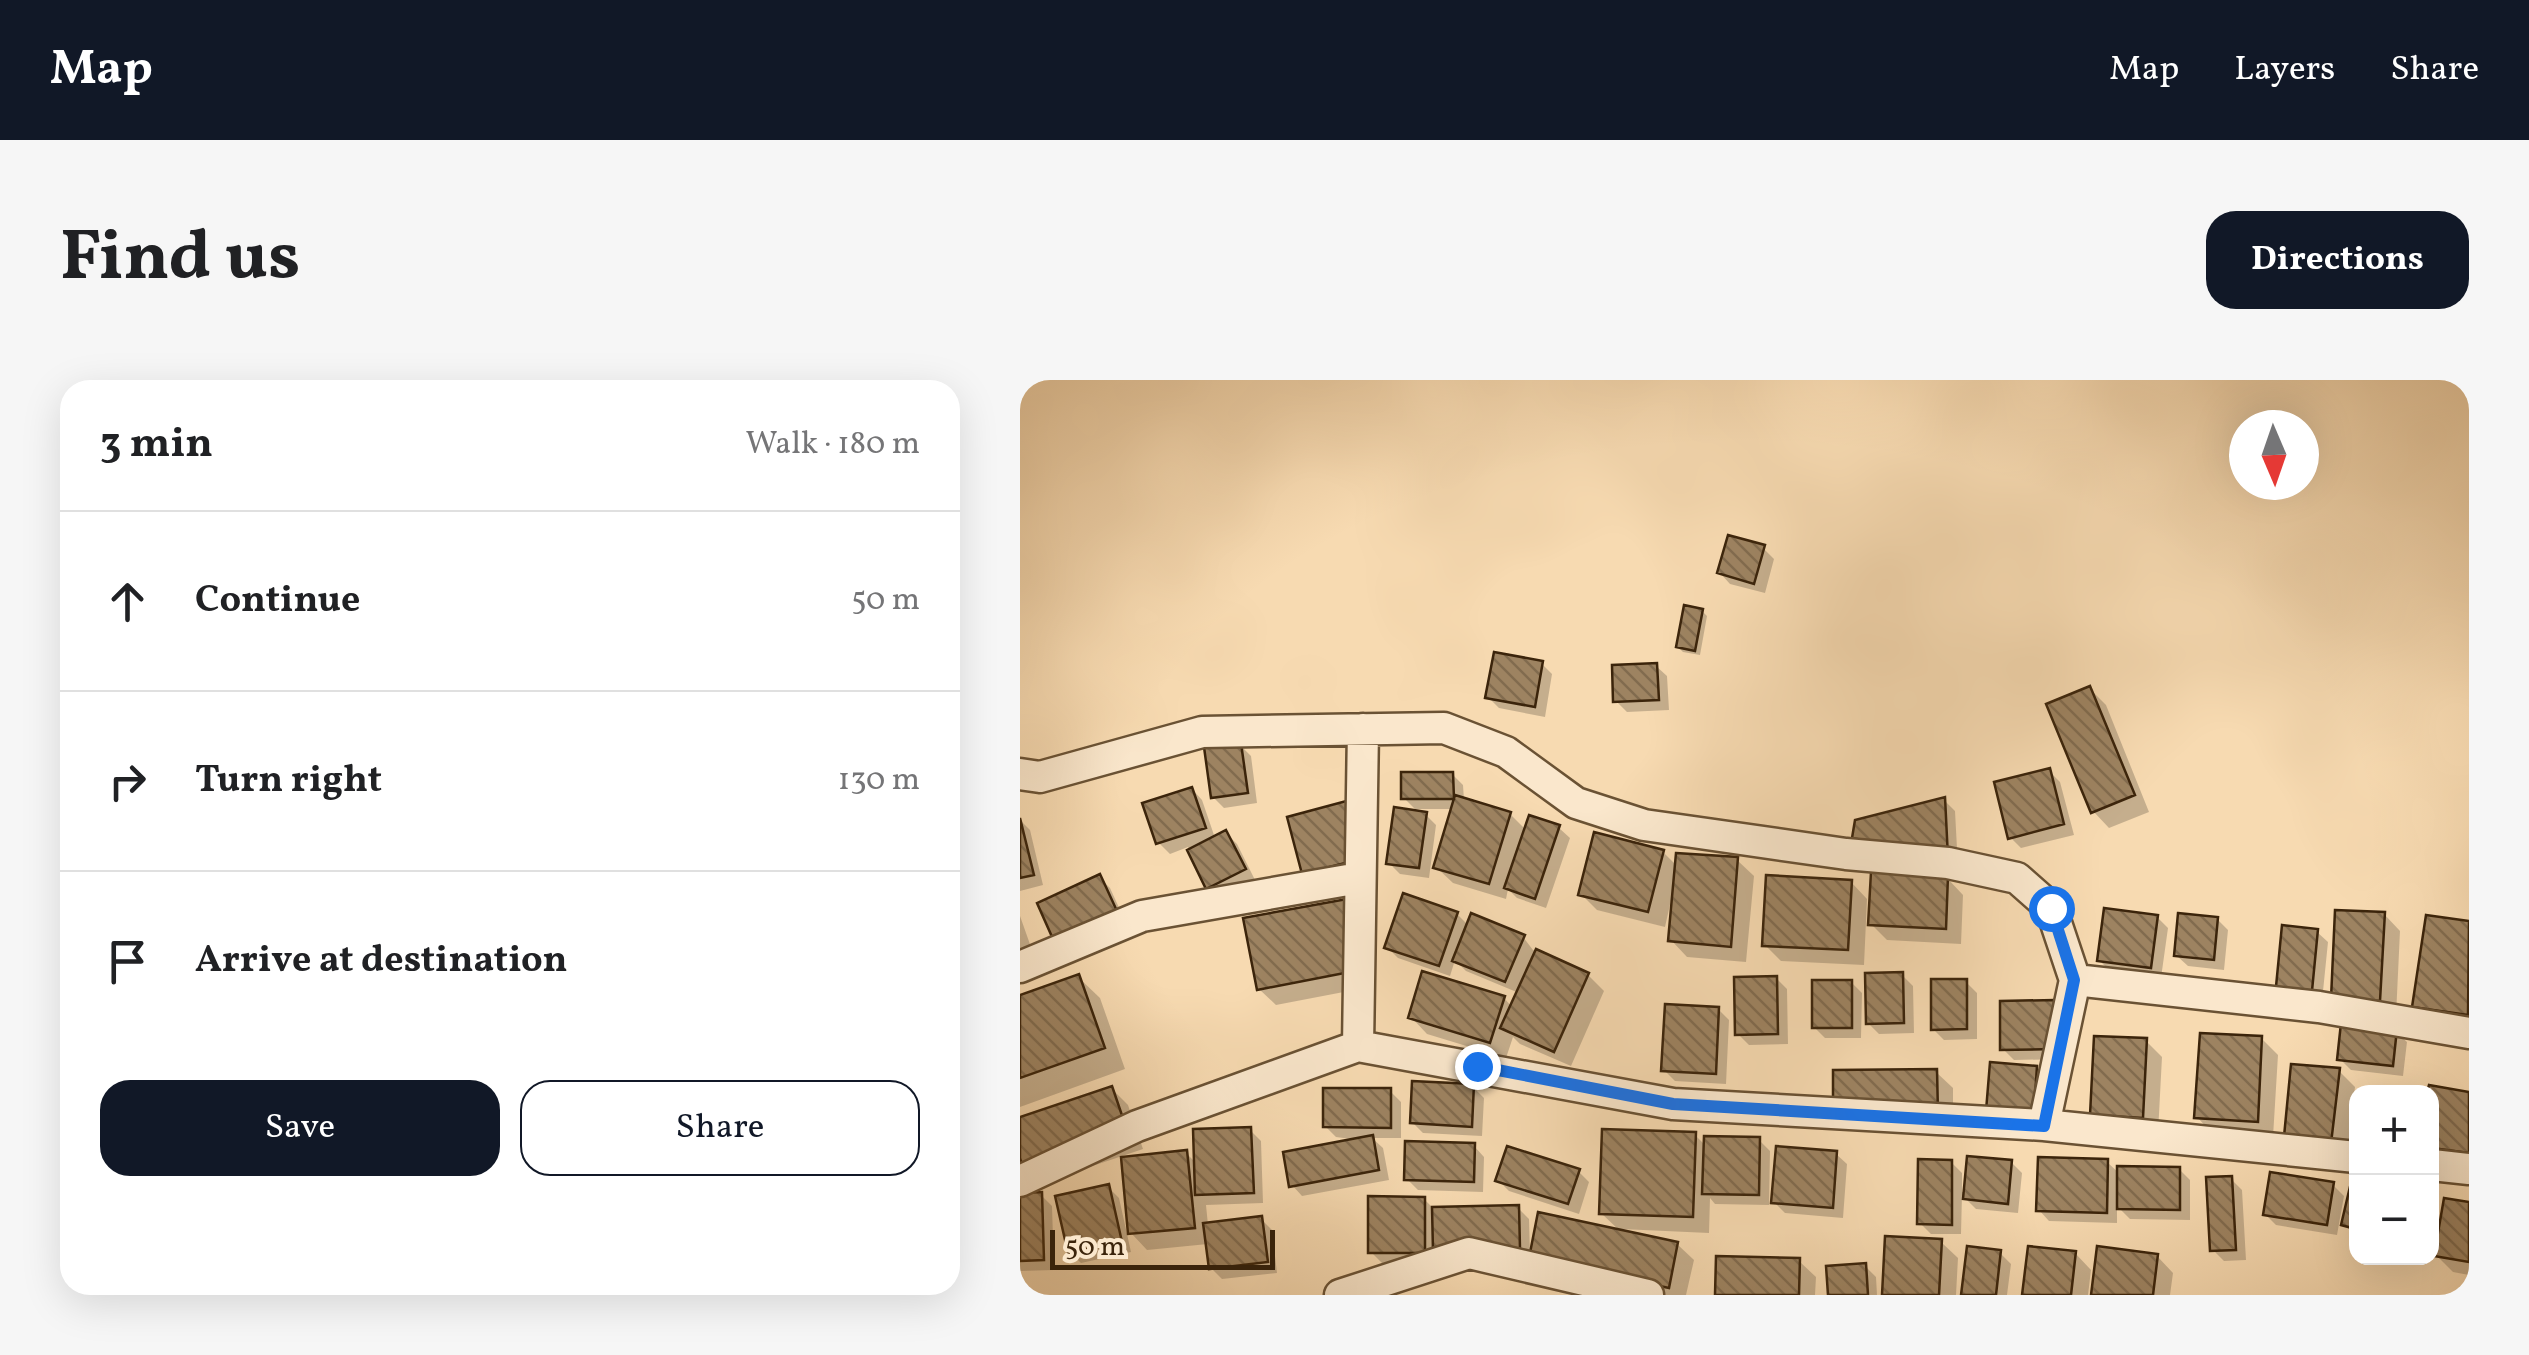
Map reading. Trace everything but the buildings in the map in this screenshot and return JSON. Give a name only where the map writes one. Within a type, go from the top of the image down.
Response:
[{"type":"street","points":[[1020,774],[1040,777],[1202,732],[1444,728],[1506,752],[1576,804],[1644,825],[1846,854],[1948,862],[2016,878],[2051,908],[2074,980],[2044,1126]]},
{"type":"street","points":[[1358,1046],[1362,730]]},
{"type":"street","points":[[1020,967],[1142,916],[1358,878]]},
{"type":"street","points":[[2074,980],[2318,1007],[2469,1033]]},
{"type":"street","points":[[1020,1181],[1137,1126],[1358,1046],[1673,1104],[2044,1126],[2349,1155]]},
{"type":"street","points":[[2439,1166],[2469,1170]]},
{"type":"street","points":[[1340,1295],[1469,1254],[1648,1295]]},
{"type":"route","points":[[1477,1066],[1673,1104],[2044,1126],[2074,980],[2051,908]]}]
